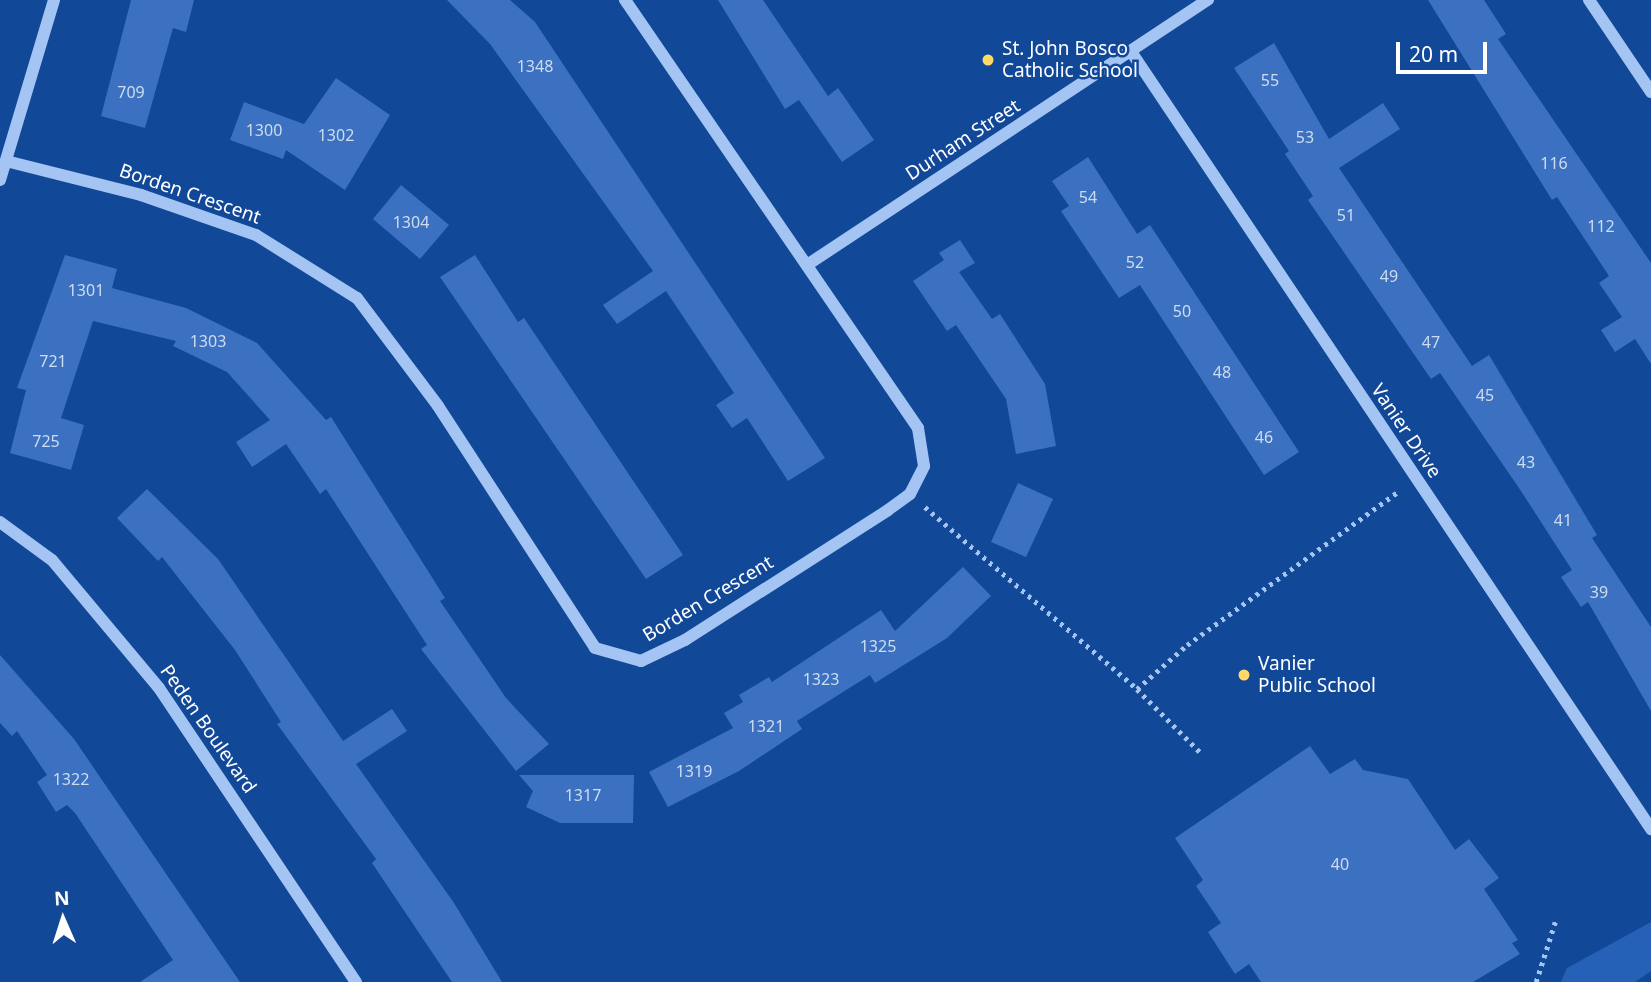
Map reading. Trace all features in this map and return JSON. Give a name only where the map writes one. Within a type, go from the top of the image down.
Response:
[{"type":"street","points":[[0,180],[54,0]]},
{"type":"street","points":[[625,0],[918,428],[924,466],[910,494]]},
{"type":"street","name":"Durham Street","points":[[807,265],[1132,53],[1208,0]]},
{"type":"street","points":[[1589,0],[1651,92]]},
{"type":"street","name":"Vanier Drive","points":[[1132,53],[1651,829]]},
{"type":"street","name":"Borden Crescent","points":[[6,160],[141,195],[256,235],[357,298],[438,406],[595,648],[641,661],[685,640],[910,494]]},
{"type":"street","name":"Peden Boulevard","points":[[0,522],[52,560],[159,688],[356,982]]},
{"type":"path","points":[[1137,689],[1187,645],[1415,479]]},
{"type":"path","points":[[910,494],[1137,689],[1201,753]]},
{"type":"path","points":[[1536,982],[1556,919]]},
{"type":"shaded area","points":[[1651,922],[1651,971],[1635,982],[1561,982],[1567,968]]},
{"type":"building","points":[[131,0],[194,0],[186,32],[173,28],[145,128],[101,116]]},
{"type":"building","points":[[447,0],[510,0],[535,22],[825,458],[788,481],[747,418],[732,428],[716,405],[734,393],[666,291],[617,324],[603,305],[653,271],[490,44]]},
{"type":"building","points":[[718,0],[763,0],[828,96],[838,88],[874,140],[842,162],[799,100],[785,109]]},
{"type":"building","points":[[1428,0],[1484,0],[1506,34],[1498,39],[1651,263],[1651,364],[1635,339],[1615,352],[1601,330],[1622,317],[1599,283],[1609,276],[1557,197],[1552,200]]},
{"type":"building","points":[[1274,43],[1329,139],[1383,103],[1400,129],[1339,168],[1472,366],[1489,355],[1597,535],[1592,538],[1651,627],[1651,711],[1588,602],[1581,607],[1561,577],[1572,570],[1521,491],[1440,373],[1431,379],[1308,200],[1313,196],[1285,154],[1289,151],[1234,68]]},
{"type":"building","points":[[336,78],[390,115],[345,190],[286,150],[283,159],[230,140],[244,102],[304,124]]},
{"type":"building","points":[[1088,157],[1137,234],[1150,225],[1299,452],[1264,475],[1140,285],[1119,298],[1061,211],[1069,206],[1052,181]]},
{"type":"building","points":[[401,185],[449,225],[420,259],[373,219]]},
{"type":"building","points":[[960,240],[975,263],[959,272],[992,319],[1000,314],[1045,384],[1056,446],[1016,454],[1006,399],[956,325],[947,331],[913,281],[944,260],[939,253]]},
{"type":"building","points":[[65,255],[117,269],[112,288],[186,308],[257,343],[326,420],[331,417],[445,598],[440,601],[506,698],[549,744],[516,771],[421,649],[427,645],[326,489],[320,494],[286,444],[252,467],[236,442],[270,420],[227,372],[173,346],[176,341],[93,321],[61,418],[84,425],[71,470],[10,453],[26,390],[17,388]]},
{"type":"building","points":[[475,255],[518,322],[524,318],[683,555],[646,579],[440,277]]},
{"type":"building","points":[[1018,483],[1053,499],[1026,557],[991,542]]},
{"type":"building","points":[[147,489],[218,559],[343,741],[392,709],[407,731],[356,764],[454,903],[502,982],[452,982],[372,863],[376,859],[277,724],[281,722],[235,650],[162,557],[158,561],[117,518]]},
{"type":"building","points":[[963,567],[991,596],[947,638],[875,683],[870,675],[797,721],[802,729],[739,771],[668,807],[649,772],[733,728],[724,713],[743,702],[739,695],[769,677],[772,682],[881,610],[895,631]]},
{"type":"building","points":[[0,655],[74,739],[240,982],[140,982],[173,960],[75,813],[67,805],[56,812],[37,782],[47,775],[17,731],[12,736],[0,723]]},
{"type":"building","points":[[1310,746],[1330,774],[1355,759],[1363,770],[1408,779],[1455,850],[1469,839],[1499,878],[1484,889],[1518,940],[1512,943],[1520,954],[1473,982],[1261,982],[1249,964],[1235,974],[1208,932],[1221,923],[1196,886],[1203,880],[1175,838]]},
{"type":"building","points":[[519,775],[634,775],[633,823],[560,823],[526,807],[533,791]]},
{"type":"place","name":"St. John Bosco Catholic School","points":[[988,60]]},
{"type":"place","name":"Vanier Public School","points":[[1244,675]]}]
